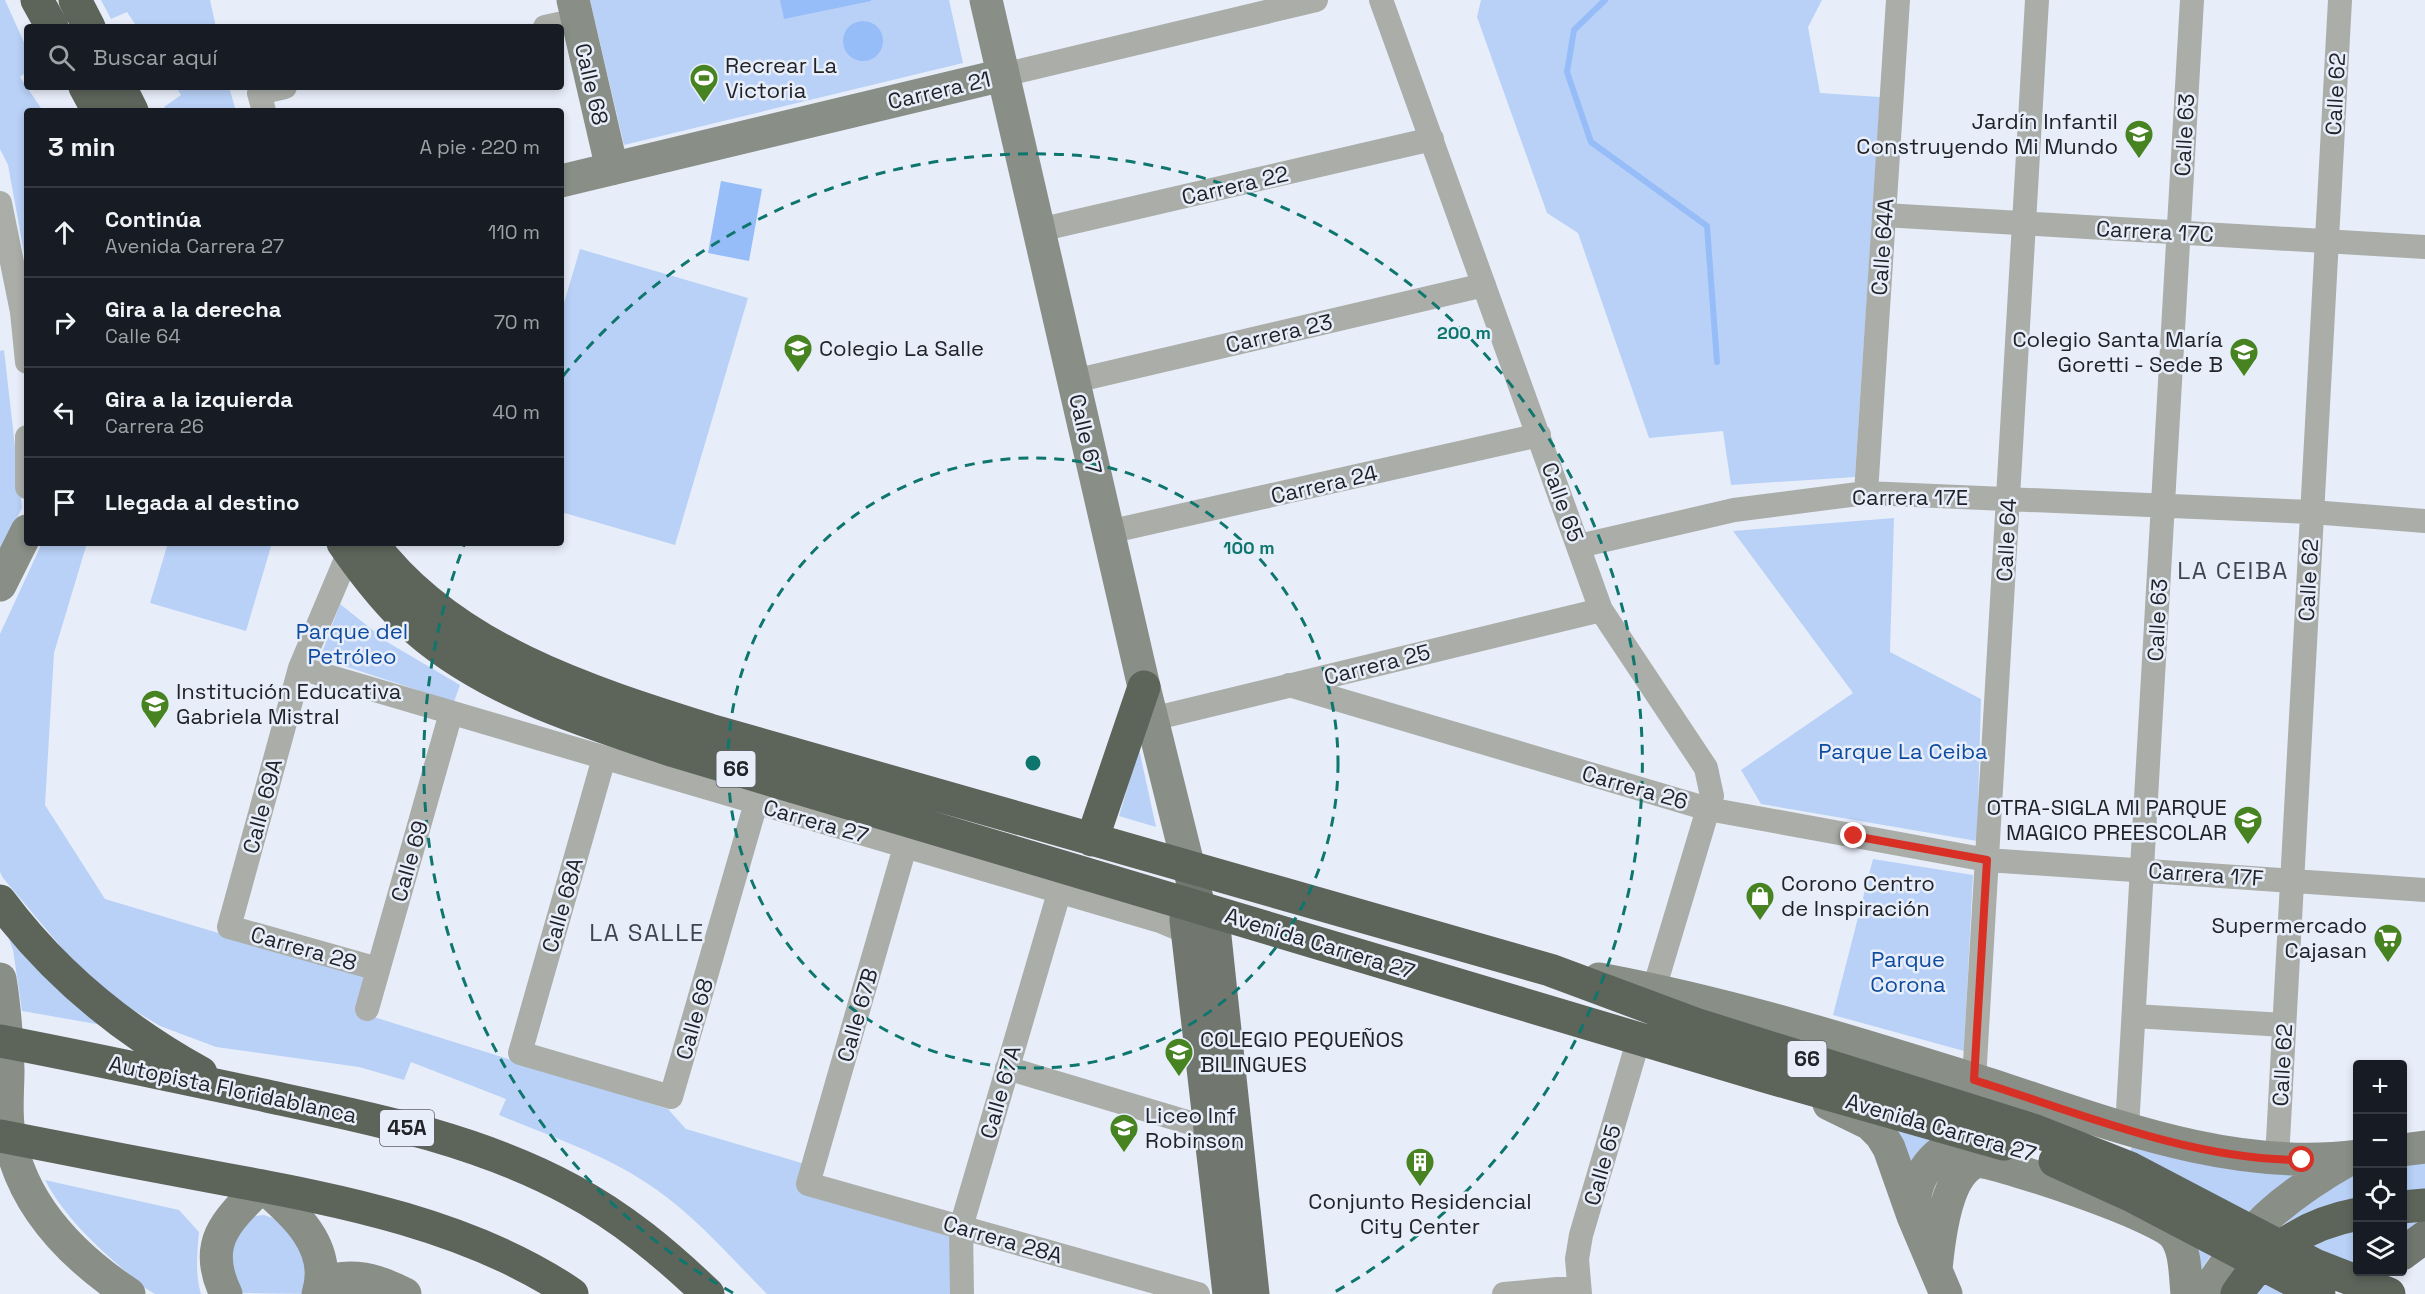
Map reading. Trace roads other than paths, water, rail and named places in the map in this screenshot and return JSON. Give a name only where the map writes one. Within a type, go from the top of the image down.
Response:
[{"type":"highway","points":[[38,0],[50,24]]},
{"type":"highway","points":[[75,0],[87,24]]},
{"type":"highway","points":[[87,90],[96,108]]},
{"type":"highway","points":[[122,90],[130,108]]},
{"type":"highway","name":"Avenida Carrera 27","points":[[355,546],[403,579],[444,612],[518,658],[570,682],[699,726],[1550,970],[1695,1024],[2061,1152],[2169,1187],[2317,1266],[2389,1294]]},
{"type":"highway","name":"Avenida Carrera 27","points":[[355,546],[389,603],[419,632],[465,664],[560,710],[674,750],[1764,1076],[1976,1135],[2061,1152],[2130,1195],[2319,1294]]},
{"type":"highway","points":[[1092,840],[1144,687]]},
{"type":"highway","points":[[0,901],[34,942],[97,1004],[143,1038],[229,1088]]},
{"type":"highway","name":"Autopista Floridablanca","points":[[0,1041],[66,1053],[399,1126],[494,1155],[530,1169],[611,1213],[650,1242],[708,1294]]},
{"type":"highway","points":[[0,1136],[357,1205],[448,1234],[534,1271],[572,1294]]},
{"type":"highway","points":[[2407,1207],[2425,1205]]},
{"type":"highway","points":[[2238,1294],[2258,1266],[2276,1249],[2309,1229],[2349,1216]]},
{"type":"main road","points":[[1189,868],[1199,906],[1214,927],[1229,1294]]},
{"type":"main road","points":[[1199,906],[1186,920],[1254,1294]]},
{"type":"main road","points":[[2407,1251],[2425,1238]]},
{"type":"main road","points":[[2349,1294],[2374,1276]]},
{"type":"street","name":"Calle 67","points":[[986,0],[1144,687],[1189,868]]},
{"type":"street","name":"Carrera 21","points":[[564,180],[1317,0]]},
{"type":"street","name":"Calle 65","points":[[1381,0],[1601,610],[1706,768],[1711,781],[1708,809],[1654,989]]},
{"type":"street","name":"Calle 64A","points":[[1866,493],[1898,0]]},
{"type":"street","name":"Calle 64","points":[[1974,1080],[2037,0]]},
{"type":"street","name":"Calle 63","points":[[2102,1200],[2127,1128],[2192,0]]},
{"type":"street","name":"Calle 62","points":[[2277,1159],[2340,0]]},
{"type":"street","points":[[550,24],[575,10]]},
{"type":"street","name":"Calle 68","points":[[575,10],[612,169]]},
{"type":"street","points":[[262,102],[280,90]]},
{"type":"street","name":"Carrera 22","points":[[1039,230],[1432,139]]},
{"type":"street","points":[[0,203],[3,232],[22,312],[24,332]]},
{"type":"street","name":"Carrera 17C","points":[[1884,215],[2425,247]]},
{"type":"street","name":"Carrera 23","points":[[1074,381],[1484,285]]},
{"type":"street","name":"Carrera 24","points":[[1108,532],[1539,435]]},
{"type":"street","name":"Carrera 17E","points":[[1579,546],[1734,510],[1866,493],[2312,512],[2425,521]]},
{"type":"street","points":[[0,585],[24,537]]},
{"type":"street","name":"Calle 69A","points":[[229,927],[300,668],[355,546]]},
{"type":"street","name":"Carrera 25","points":[[1152,719],[1601,610]]},
{"type":"street","points":[[1372,710],[1370,686],[1378,664]]},
{"type":"street","name":"Carrera 27","points":[[300,668],[1171,925],[1179,929],[1189,941]]},
{"type":"street","name":"Carrera 26","points":[[1289,685],[1708,809],[1987,860]]},
{"type":"street","name":"Calle 69","points":[[367,1009],[451,713]]},
{"type":"street","name":"Calle 68A","points":[[604,758],[520,1053],[671,1097]]},
{"type":"street","name":"Calle 68","points":[[671,1097],[756,803]]},
{"type":"street","name":"Calle 67B","points":[[808,1184],[905,847]]},
{"type":"street","name":"Carrera 17F","points":[[1987,860],[2425,890]]},
{"type":"street","name":"Calle 67A","points":[[962,1294],[961,1227],[1059,892]]},
{"type":"street","name":"Carrera 28","points":[[229,927],[378,969]]},
{"type":"street","name":"Avenida Carrera 27","points":[[1550,970],[1694,998],[1974,1080],[2127,1128],[2204,1148],[2277,1159],[2326,1160],[2353,1156]]},
{"type":"street","points":[[0,979],[7,1035],[8,1124],[12,1155],[21,1181],[50,1225],[71,1249],[129,1294]]},
{"type":"street","points":[[2133,1016],[2284,1025]]},
{"type":"street","name":"Calle 65","points":[[1579,1291],[1578,1259],[1581,1235],[1639,1038]]},
{"type":"street","points":[[1007,1068],[1223,1133]]},
{"type":"street","points":[[1764,1076],[1870,1124],[1889,1148],[1913,1216],[1941,1282]]},
{"type":"street","points":[[1913,1216],[1918,1179],[1928,1163],[1941,1150],[1976,1135]]},
{"type":"street","points":[[2407,1149],[2425,1147]]},
{"type":"street","points":[[2206,1294],[2232,1253],[2259,1223],[2311,1183],[2353,1158]]},
{"type":"street","points":[[1941,1282],[1942,1224],[1953,1187],[1970,1164],[1978,1161],[1988,1162],[2130,1210],[2170,1230],[2182,1249],[2187,1294]]},
{"type":"street","name":"Carrera 28A","points":[[808,1184],[1198,1294]]},
{"type":"street","points":[[226,1294],[220,1282],[215,1259],[220,1234],[231,1218],[262,1186],[306,1228],[318,1253],[323,1290]]},
{"type":"street","points":[[323,1290],[337,1279],[365,1278],[405,1294]]},
{"type":"street","points":[[1504,1294],[1579,1291]]},
{"type":"waterway","points":[[1605,0],[1574,30],[1567,72],[1591,142],[1707,226],[1717,362]]},
{"type":"place","name":"Recrear La Victoria","points":[[704,104]]},
{"type":"place","name":"Jardín Infantil Construyendo Mi Mundo","points":[[2139,160]]},
{"type":"place","name":"Colegio La Salle","points":[[798,374]]},
{"type":"place","name":"Colegio Santa María Goretti - Sede B","points":[[2244,378]]},
{"type":"place","name":"Institución Educativa Gabriela Mistral","points":[[155,730]]},
{"type":"place","name":"OTRA-SIGLA MI PARQUE MAGICO PREESCOLAR","points":[[2248,846]]},
{"type":"place","name":"Corono Centro de Inspiración","points":[[1760,922]]},
{"type":"place","name":"Supermercado Cajasan","points":[[2388,964]]},
{"type":"place","name":"COLEGIO PEQUEÑOS BILINGUES","points":[[1179,1078]]},
{"type":"place","name":"Liceo Inf Robinson","points":[[1124,1154]]},
{"type":"place","name":"Conjunto Residencial City Center","points":[[1420,1188]]},
{"type":"district","name":"LA CEIBA","points":[[2233,571]]},
{"type":"district","name":"LA SALLE","points":[[647,933]]},
{"type":"park label","name":"Parque del Petróleo","points":[[352,644]]},
{"type":"park label","name":"Parque La Ceiba","points":[[1903,751]]},
{"type":"park label","name":"Parque Corona","points":[[1908,972]]}]
